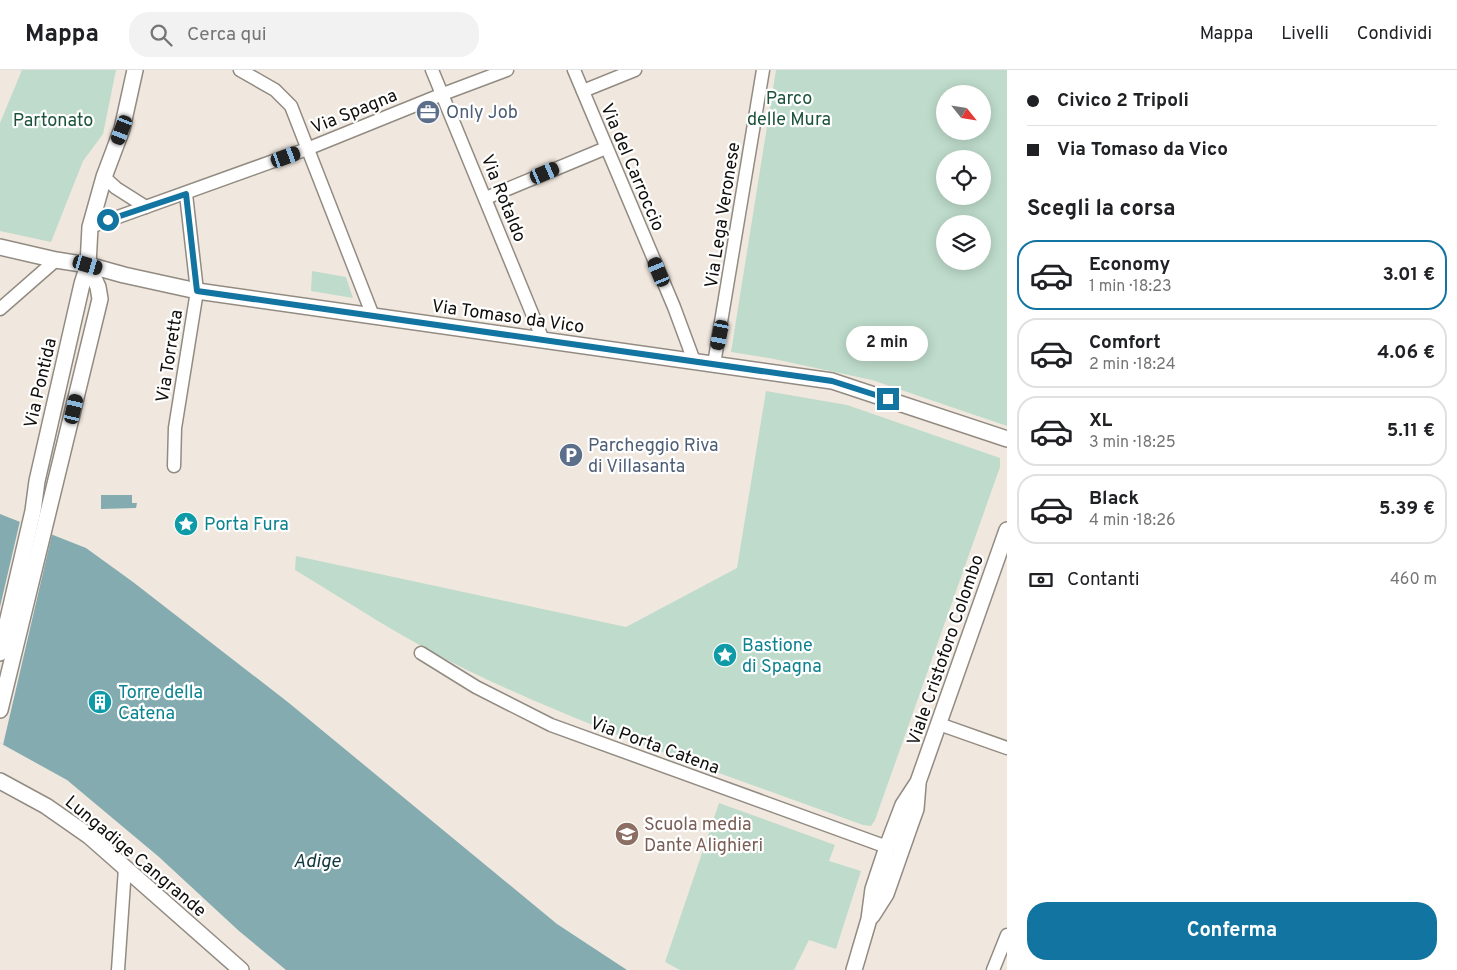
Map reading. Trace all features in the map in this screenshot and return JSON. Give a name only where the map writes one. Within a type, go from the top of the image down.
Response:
[{"type":"street","name":"Via Pontida","points":[[0,653],[33,511],[39,471],[88,265],[90,227],[104,177],[122,130],[135,70]]},
{"type":"street","points":[[240,70],[275,90],[291,106],[373,316]]},
{"type":"street","name":"Via Rotaldo","points":[[432,70],[543,340]]},
{"type":"street","name":"Via Spagna","points":[[90,227],[308,149],[507,70]]},
{"type":"street","name":"Via del Carroccio","points":[[574,70],[674,307],[694,361]]},
{"type":"street","points":[[583,91],[635,70]]},
{"type":"street","name":"Via Lega Veronese","points":[[714,364],[763,70]]},
{"type":"street","points":[[486,198],[606,148]]},
{"type":"street","points":[[104,177],[116,188],[146,207]]},
{"type":"street","points":[[186,194],[197,291]]},
{"type":"street","name":"Via Tomaso da Vico","points":[[0,247],[56,260],[88,265],[197,291],[832,381],[1007,439]]},
{"type":"street","points":[[0,308],[56,260]]},
{"type":"street","name":"Via Pontida","points":[[0,710],[100,299],[98,287],[88,265]]},
{"type":"street","name":"Via Torretta","points":[[174,466],[175,428],[197,291]]},
{"type":"street","name":"Viale Cristoforo Colombo","points":[[854,970],[869,920],[873,888],[887,847],[903,805],[918,782],[1007,530]]},
{"type":"street","name":"Via Porta Catena","points":[[421,653],[476,687],[550,726],[887,847]]},
{"type":"street","points":[[939,724],[1007,748]]},
{"type":"street","name":"Lungadige Cangrande","points":[[0,781],[46,806],[88,836],[241,970]]},
{"type":"street","name":"Viale Cristoforo Colombo","points":[[869,920],[886,894],[916,809],[918,782]]},
{"type":"street","points":[[118,970],[125,868]]},
{"type":"street","points":[[993,970],[1007,935]]},
{"type":"green space","name":"Partonato","points":[[22,70],[116,70],[103,134],[83,161],[51,242],[0,231],[0,123]]},
{"type":"green space","name":"Parco delle Mura","points":[[776,70],[1007,70],[1007,426],[872,380],[769,358],[731,352]]},
{"type":"green space","points":[[312,271],[346,277],[353,298],[311,291]]},
{"type":"green space","points":[[766,391],[847,405],[1000,458],[1000,467],[875,820],[871,826],[863,825],[662,752],[562,713],[465,669],[421,646],[295,570],[296,556],[626,627],[737,568]]},
{"type":"green space","points":[[719,803],[835,845],[829,861],[861,871],[836,949],[809,940],[794,970],[680,970],[665,962]]},
{"type":"water","points":[[101,495],[132,495],[132,503],[137,503],[136,508],[101,509]]},
{"type":"water","name":"Adige","points":[[0,514],[86,548],[133,582],[289,703],[557,924],[627,970],[286,970],[239,931],[159,857],[67,780],[0,743]]},
{"type":"pier","points":[[20,521],[52,534],[3,745],[0,743],[0,607]]},
{"type":"place","name":"Only Job","points":[[428,112]]},
{"type":"place","name":"Parcheggio Riva di Villasanta","points":[[571,455]]},
{"type":"place","name":"Porta Fura","points":[[186,524]]},
{"type":"place","name":"Bastione di Spagna","points":[[725,655]]},
{"type":"place","name":"Torre della Catena","points":[[100,702]]},
{"type":"place","name":"Scuola media Dante Alighieri","points":[[627,834]]},
{"type":"route","points":[[108,220],[186,194],[197,291],[832,381],[888,399]]}]
